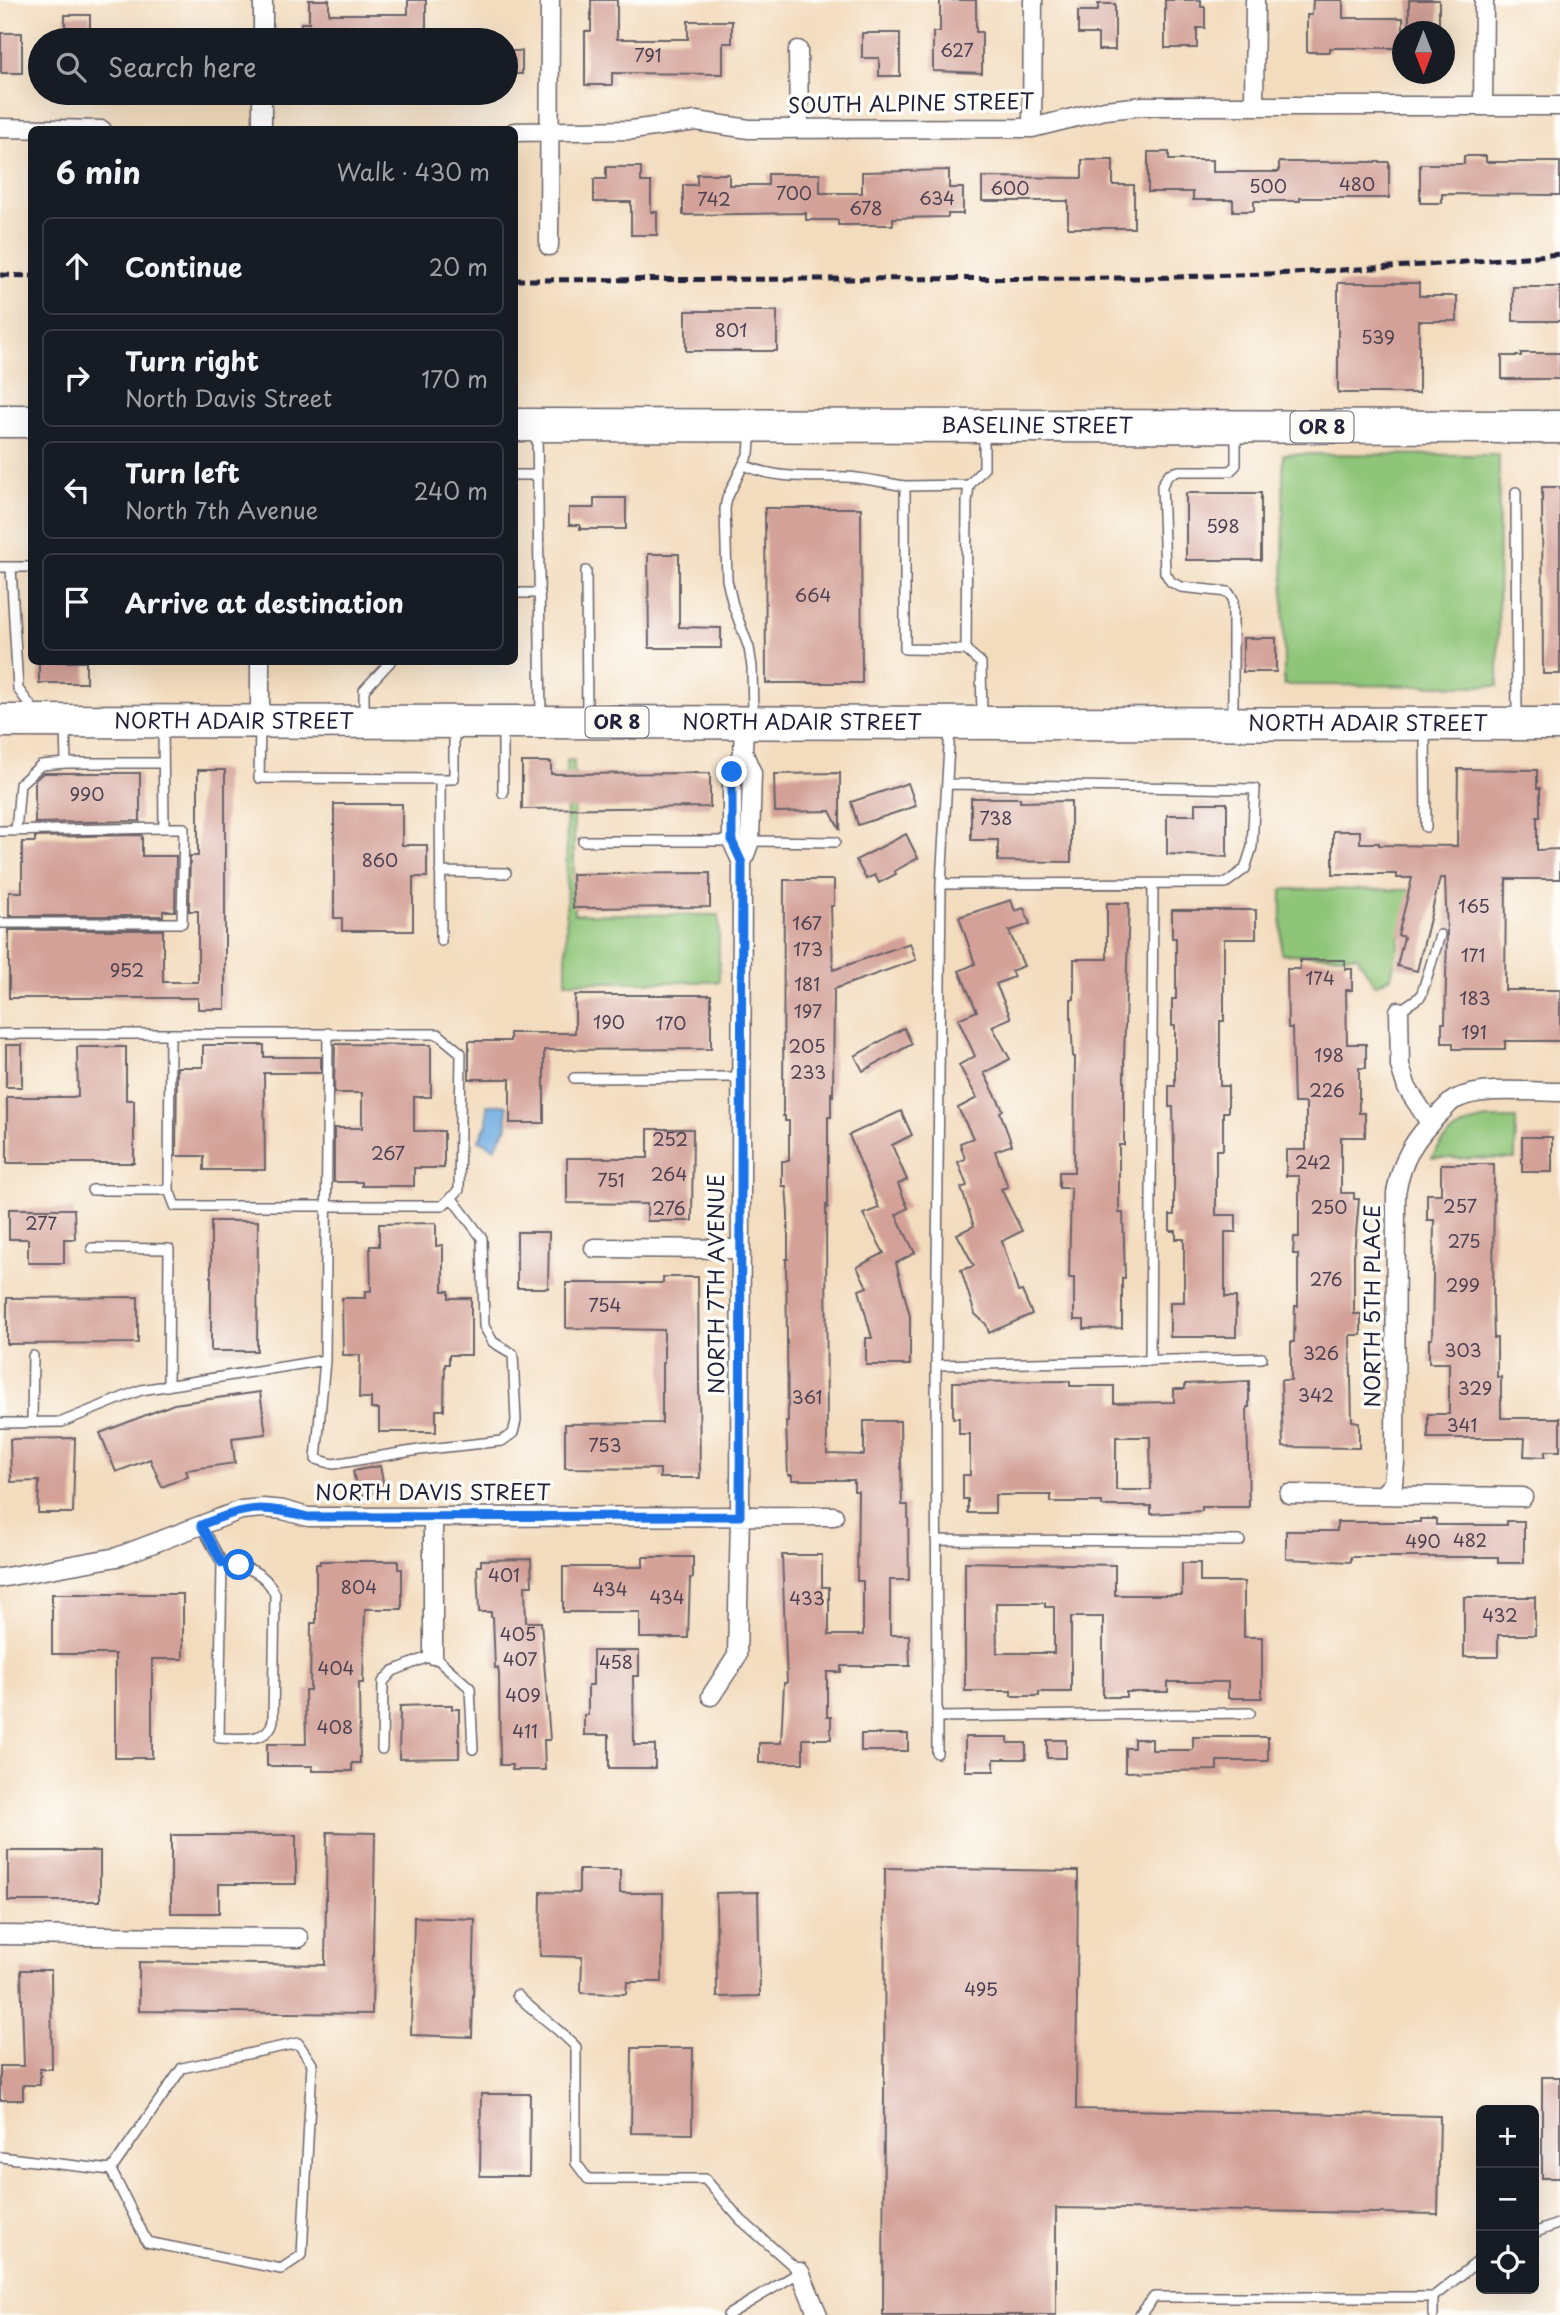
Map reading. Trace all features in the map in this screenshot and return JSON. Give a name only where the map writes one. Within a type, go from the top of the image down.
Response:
[{"type":"highway","points":[[0,421],[28,421]]},
{"type":"highway","name":"BASELINE STREET","points":[[526,425],[1560,427]]},
{"type":"highway","name":"NORTH ADAIR STREET","points":[[0,721],[587,722],[747,732],[950,722],[1560,724]]},
{"type":"street","points":[[262,28],[263,0]]},
{"type":"street","points":[[550,246],[551,0]]},
{"type":"street","points":[[1032,128],[1033,0]]},
{"type":"street","points":[[1254,106],[1255,0]]},
{"type":"street","points":[[1483,106],[1484,0]]},
{"type":"street","points":[[798,50],[799,129]]},
{"type":"street","points":[[262,105],[262,126]]},
{"type":"street","name":"SOUTH ALPINE STREET","points":[[518,132],[632,130],[696,121],[749,129],[1032,128],[1105,110],[1144,106],[1560,106]]},
{"type":"street","points":[[0,128],[28,129]]},
{"type":"street","points":[[260,665],[260,721]]},
{"type":"street","name":"NORTH 7TH AVENUE","points":[[711,1696],[737,1656],[740,1516],[741,841],[752,772],[747,732]]},
{"type":"street","points":[[1399,1011],[1400,1066],[1406,1088],[1430,1123]]},
{"type":"street","name":"NORTH 5TH PLACE","points":[[1382,1494],[1393,1484],[1395,1463],[1396,1193],[1400,1171],[1410,1148],[1430,1123],[1455,1099],[1483,1093],[1560,1092]]},
{"type":"street","points":[[594,1248],[739,1249]]},
{"type":"street","points":[[1290,1494],[1523,1497]]},
{"type":"street","name":"NORTH DAVIS STREET","points":[[0,1578],[117,1557],[241,1510],[263,1508],[308,1517],[834,1516]]},
{"type":"street","points":[[433,1517],[433,1655]]},
{"type":"street","points":[[0,1935],[299,1938]]},
{"type":"street","points":[[800,2272],[818,2315]]},
{"type":"lane","points":[[526,425],[538,475],[542,722]]},
{"type":"lane","points":[[747,732],[752,667],[749,648],[727,580],[725,509],[733,485],[749,453],[751,426]]},
{"type":"lane","points":[[966,650],[967,502],[969,485],[984,468],[984,427]]},
{"type":"lane","points":[[1233,722],[1233,599],[1228,592],[1218,589],[1181,587],[1171,582],[1165,572],[1162,485],[1169,474],[1179,471],[1230,471],[1236,465],[1236,427]]},
{"type":"lane","points":[[744,465],[759,472],[776,475],[847,477],[905,486],[969,485]]},
{"type":"lane","points":[[518,475],[538,475]]},
{"type":"lane","points":[[905,486],[905,649],[966,650],[981,663],[982,722]]},
{"type":"lane","points":[[1516,492],[1517,724]]},
{"type":"lane","points":[[0,567],[28,567]]},
{"type":"lane","points":[[11,567],[18,689],[53,721],[66,764]]},
{"type":"lane","points":[[586,571],[587,722]]},
{"type":"lane","points":[[518,593],[540,593]]},
{"type":"lane","points":[[365,722],[365,690],[387,665]]},
{"type":"lane","points":[[163,721],[164,828]]},
{"type":"lane","points":[[260,721],[260,778],[440,779],[454,779],[454,722]]},
{"type":"lane","points":[[503,722],[503,793]]},
{"type":"lane","points":[[937,1753],[936,1365],[942,884],[950,722]]},
{"type":"lane","points":[[1425,723],[1426,827]]},
{"type":"lane","points":[[16,831],[20,784],[41,765],[163,763]]},
{"type":"lane","points":[[440,779],[441,941]]},
{"type":"lane","points":[[942,884],[1226,883],[1245,869],[1252,846],[1255,789],[947,784]]},
{"type":"lane","points":[[0,831],[184,828],[183,923],[0,923]]},
{"type":"lane","points":[[583,841],[835,842]]},
{"type":"lane","points":[[440,872],[506,873]]},
{"type":"lane","points":[[1150,1360],[1153,885]]},
{"type":"lane","points":[[1399,1011],[1421,996],[1440,936]]},
{"type":"lane","points":[[0,1034],[328,1033],[438,1034],[461,1053],[459,1189],[442,1206],[175,1206],[169,1189],[170,1034]]},
{"type":"lane","points":[[328,1033],[325,1360],[316,1459],[333,1464],[419,1450],[502,1441],[513,1433],[516,1421],[513,1354],[493,1342],[484,1326],[482,1238],[451,1197]]},
{"type":"lane","points":[[574,1077],[740,1077]]},
{"type":"lane","points":[[92,1190],[169,1189]]},
{"type":"lane","points":[[92,1248],[169,1249],[169,1386]]},
{"type":"lane","points":[[32,1422],[33,1356]]},
{"type":"lane","points":[[936,1365],[1262,1358]]},
{"type":"lane","points":[[0,1423],[62,1422],[141,1390],[325,1360]]},
{"type":"lane","points":[[201,1525],[222,1563],[219,1738],[254,1739],[265,1734],[272,1727],[273,1721],[275,1594],[263,1577],[252,1569],[222,1563]]},
{"type":"lane","points":[[936,1540],[1240,1541]]},
{"type":"lane","points":[[382,1749],[383,1682],[393,1671],[433,1655],[470,1688],[473,1749]]},
{"type":"lane","points":[[937,1717],[1251,1713]]},
{"type":"lane","points":[[517,1995],[538,2016],[560,2030],[576,2047],[576,2164],[588,2179],[705,2179],[741,2220],[800,2272],[729,2315]]},
{"type":"lane","points":[[298,2043],[312,2064],[302,2255],[281,2269],[147,2242],[111,2170],[182,2068],[298,2043]]},
{"type":"lane","points":[[0,2157],[111,2170]]},
{"type":"lane","points":[[1539,2231],[1560,2223]]},
{"type":"lane","points":[[1140,2315],[1154,2297],[1433,2297],[1476,2263]]},
{"type":"lane","points":[[1433,2297],[1433,2315]]},
{"type":"green space","points":[[1283,454],[1499,455],[1498,686],[1284,685]]},
{"type":"green space","points":[[567,760],[574,760],[574,914],[719,915],[719,982],[566,982]]},
{"type":"green space","points":[[1282,889],[1411,890],[1391,977],[1375,985],[1357,956],[1281,954]]},
{"type":"green space","points":[[1487,1119],[1516,1119],[1515,1159],[1432,1158],[1442,1143],[1455,1131]]},
{"type":"water","points":[[487,1105],[507,1105],[507,1126],[495,1148],[479,1140],[487,1124]]},
{"type":"building","points":[[309,0],[329,0],[329,14],[408,14],[408,0],[426,0],[426,28],[301,28],[301,23],[309,23]]},
{"type":"building","points":[[591,0],[617,0],[617,39],[688,39],[688,21],[732,21],[732,43],[723,43],[723,74],[612,73],[612,85],[585,85],[585,31],[591,31]]},
{"type":"building","points":[[940,0],[976,0],[976,32],[982,32],[982,73],[933,71],[933,32],[940,32]]},
{"type":"building","points":[[1165,0],[1201,0],[1201,7],[1205,7],[1205,28],[1197,28],[1197,48],[1165,48]]},
{"type":"building","points":[[1313,0],[1343,0],[1343,18],[1403,18],[1403,21],[1392,21],[1392,48],[1330,48],[1330,52],[1307,52],[1307,15],[1312,15]]},
{"type":"building","points":[[1409,0],[1439,0],[1439,21],[1409,21]]},
{"type":"building","points":[[1098,4],[1115,4],[1115,50],[1098,50],[1098,34],[1078,34],[1078,11],[1098,11]]},
{"type":"building","points":[[65,15],[90,15],[90,28],[65,28]]},
{"type":"building","points":[[1,33],[22,33],[22,73],[1,73]]},
{"type":"building","points":[[862,33],[900,33],[900,76],[879,76],[879,58],[862,58]]},
{"type":"building","points":[[518,51],[522,51],[522,74],[518,74]]},
{"type":"building","points":[[1148,152],[1169,152],[1169,160],[1213,160],[1213,172],[1279,172],[1279,162],[1389,162],[1389,198],[1254,201],[1254,211],[1233,211],[1233,200],[1193,200],[1193,192],[1148,192]]},
{"type":"building","points":[[1464,156],[1486,156],[1486,162],[1560,162],[1560,195],[1442,194],[1442,203],[1420,203],[1420,164],[1464,164]]},
{"type":"building","points":[[1082,160],[1113,160],[1113,185],[1134,185],[1134,228],[1068,228],[1068,201],[982,201],[982,177],[1082,178]]},
{"type":"building","points":[[606,167],[641,167],[641,182],[651,182],[651,212],[657,212],[657,235],[631,235],[631,202],[594,202],[594,179],[606,179]]},
{"type":"building","points":[[949,170],[949,188],[963,188],[963,214],[948,214],[948,217],[893,218],[893,225],[838,225],[838,220],[806,220],[806,213],[683,215],[683,185],[697,185],[697,174],[729,174],[729,185],[768,185],[768,174],[820,174],[820,193],[862,193],[862,172]]},
{"type":"building","points":[[1338,283],[1419,283],[1419,296],[1457,296],[1457,321],[1419,321],[1419,393],[1338,393]]},
{"type":"building","points":[[1513,287],[1560,287],[1560,321],[1513,321]]},
{"type":"building","points":[[686,311],[777,311],[777,351],[686,351]]},
{"type":"building","points":[[1521,353],[1560,353],[1560,379],[1502,379],[1502,356],[1521,356]]},
{"type":"building","points":[[1542,487],[1560,487],[1560,674],[1543,674]]},
{"type":"building","points":[[1186,493],[1261,493],[1261,560],[1186,560]]},
{"type":"building","points":[[594,498],[626,498],[626,529],[580,529],[580,525],[569,525],[569,508],[594,508]]},
{"type":"building","points":[[765,508],[861,508],[862,683],[766,683]]},
{"type":"building","points":[[648,554],[679,554],[679,627],[721,628],[721,648],[649,648]]},
{"type":"building","points":[[1243,638],[1276,638],[1276,672],[1243,672]]},
{"type":"building","points":[[39,665],[86,665],[86,683],[39,683]]},
{"type":"building","points":[[522,762],[551,762],[551,774],[710,773],[710,807],[522,809]]},
{"type":"building","points":[[1458,769],[1537,770],[1540,817],[1537,817],[1537,850],[1560,849],[1560,879],[1506,879],[1505,990],[1560,990],[1560,1041],[1505,1041],[1505,1049],[1453,1049],[1453,1043],[1442,1043],[1447,934],[1445,878],[1440,878],[1417,971],[1397,966],[1404,937],[1398,935],[1412,878],[1397,878],[1397,874],[1333,874],[1333,831],[1360,831],[1360,843],[1457,846]]},
{"type":"building","points":[[198,770],[225,770],[225,1009],[198,1009],[198,998],[9,998],[9,930],[163,930],[163,982],[198,982],[198,911],[189,911],[190,856],[198,856]]},
{"type":"building","points":[[43,773],[140,773],[140,821],[35,823],[35,780]]},
{"type":"building","points":[[840,773],[840,830],[830,811],[775,812],[774,774]]},
{"type":"building","points":[[908,783],[916,806],[858,825],[851,802]]},
{"type":"building","points":[[971,798],[1020,798],[1020,802],[1071,801],[1071,862],[998,861],[998,840],[971,840]]},
{"type":"building","points":[[1195,803],[1227,803],[1227,857],[1167,854],[1167,815],[1195,815]]},
{"type":"building","points":[[334,804],[402,804],[402,845],[427,845],[427,877],[413,877],[413,931],[342,931],[342,918],[334,918]]},
{"type":"building","points":[[906,834],[918,858],[879,883],[875,875],[866,879],[856,860]]},
{"type":"building","points":[[140,835],[142,856],[176,856],[175,911],[163,911],[163,916],[9,916],[9,892],[22,892],[22,842],[35,842],[35,837]]},
{"type":"building","points":[[710,873],[710,907],[573,908],[572,874]]},
{"type":"building","points":[[784,880],[834,880],[834,906],[831,906],[833,970],[910,943],[916,960],[834,989],[833,1097],[831,1092],[831,1117],[828,1117],[828,1209],[826,1204],[827,1454],[864,1455],[864,1421],[900,1421],[902,1505],[908,1505],[909,1580],[890,1580],[890,1635],[909,1635],[910,1666],[841,1666],[841,1672],[827,1672],[827,1717],[831,1717],[831,1739],[803,1739],[803,1763],[759,1763],[759,1743],[781,1743],[784,1683],[787,1683],[782,1555],[822,1555],[822,1587],[829,1587],[829,1635],[863,1635],[863,1581],[857,1581],[858,1491],[854,1491],[854,1480],[792,1480],[792,1475],[788,1475],[788,1213],[786,1186],[782,1186],[782,1161],[789,1161],[789,1121],[785,1121],[783,1116]]},
{"type":"building","points":[[1011,900],[1015,911],[1024,908],[1030,924],[1009,931],[1024,966],[1011,971],[1014,977],[996,984],[1011,1018],[992,1026],[1010,1059],[984,1073],[1003,1110],[1000,1112],[1012,1145],[995,1151],[1008,1187],[1001,1189],[1022,1231],[1002,1241],[1018,1292],[1022,1291],[1032,1314],[989,1333],[986,1324],[975,1314],[961,1270],[974,1266],[957,1234],[974,1226],[961,1188],[967,1186],[958,1162],[965,1159],[960,1143],[973,1138],[958,1108],[977,1098],[959,1065],[975,1056],[958,1019],[977,1011],[959,971],[975,964],[959,917]]},
{"type":"building","points":[[1107,903],[1129,903],[1124,1145],[1119,1145],[1119,1213],[1123,1213],[1125,1278],[1122,1278],[1122,1328],[1084,1329],[1084,1320],[1074,1320],[1074,1278],[1069,1278],[1071,1188],[1059,1188],[1059,1172],[1074,1172],[1075,1057],[1071,999],[1074,999],[1074,959],[1107,959]]},
{"type":"building","points":[[1172,910],[1256,910],[1256,939],[1224,939],[1224,1021],[1220,1021],[1220,1086],[1228,1086],[1228,1112],[1223,1112],[1223,1150],[1216,1150],[1216,1215],[1236,1215],[1236,1232],[1225,1232],[1225,1297],[1236,1297],[1236,1337],[1170,1337],[1170,1302],[1184,1302],[1184,1239],[1176,1239],[1176,1231],[1170,1231],[1170,1215],[1174,1215],[1174,1150],[1173,1107],[1169,1107],[1169,1086],[1175,1086],[1172,999],[1176,999],[1176,938],[1172,938]]},
{"type":"building","points":[[1300,960],[1345,960],[1345,969],[1352,969],[1352,990],[1346,990],[1347,1044],[1366,1044],[1366,1068],[1359,1068],[1359,1113],[1365,1113],[1365,1137],[1341,1137],[1341,1193],[1354,1193],[1354,1199],[1359,1199],[1354,1255],[1354,1314],[1361,1314],[1361,1335],[1350,1335],[1352,1421],[1359,1422],[1359,1448],[1283,1447],[1281,1380],[1291,1380],[1291,1342],[1294,1342],[1295,1306],[1298,1306],[1298,1254],[1293,1254],[1294,1237],[1299,1237],[1299,1176],[1286,1176],[1286,1150],[1306,1150],[1306,1103],[1294,1103],[1287,969],[1300,969]]},
{"type":"building","points":[[575,995],[711,995],[711,1049],[544,1050],[544,1123],[510,1123],[510,1079],[469,1079],[469,1041],[510,1041],[510,1033],[575,1033]]},
{"type":"building","points":[[904,1028],[912,1044],[863,1071],[855,1056]]},
{"type":"building","points":[[335,1044],[431,1045],[431,1097],[414,1097],[414,1131],[444,1131],[444,1168],[414,1168],[414,1186],[362,1186],[362,1182],[334,1182],[334,1128],[362,1128],[362,1093],[334,1093]]},
{"type":"building","points":[[6,1045],[22,1045],[22,1087],[6,1087]]},
{"type":"building","points":[[203,1045],[264,1045],[264,1057],[321,1057],[321,1073],[264,1073],[265,1170],[204,1170],[204,1156],[176,1156],[177,1067],[203,1067]]},
{"type":"building","points":[[77,1047],[126,1047],[126,1100],[134,1100],[134,1163],[7,1163],[7,1097],[78,1097]]},
{"type":"building","points":[[901,1111],[912,1135],[892,1145],[907,1180],[898,1184],[908,1208],[896,1215],[915,1253],[896,1263],[910,1316],[910,1365],[866,1365],[866,1338],[872,1338],[859,1290],[867,1287],[857,1267],[884,1253],[863,1214],[879,1208],[849,1135]]},
{"type":"building","points":[[648,1129],[693,1129],[692,1221],[647,1221],[647,1204],[567,1203],[567,1158],[648,1158]]},
{"type":"building","points":[[1522,1137],[1552,1137],[1552,1172],[1522,1172]]},
{"type":"building","points":[[1441,1164],[1494,1164],[1493,1304],[1494,1338],[1497,1338],[1497,1377],[1501,1377],[1501,1418],[1560,1418],[1560,1451],[1545,1451],[1545,1457],[1524,1456],[1525,1438],[1428,1438],[1428,1414],[1449,1414],[1449,1363],[1429,1363],[1429,1339],[1432,1339],[1434,1220],[1427,1220],[1427,1194],[1441,1194]]},
{"type":"building","points":[[9,1209],[74,1209],[75,1239],[64,1239],[64,1263],[28,1263],[28,1239],[9,1239]]},
{"type":"building","points":[[211,1221],[258,1221],[257,1351],[211,1351]]},
{"type":"building","points":[[436,1223],[436,1246],[443,1245],[443,1291],[449,1291],[449,1298],[471,1298],[471,1355],[449,1355],[449,1364],[445,1364],[444,1410],[436,1410],[436,1432],[379,1432],[379,1409],[371,1409],[371,1398],[359,1398],[360,1355],[343,1355],[342,1298],[365,1298],[365,1291],[371,1291],[370,1246],[379,1246],[379,1224]]},
{"type":"building","points":[[517,1232],[549,1232],[548,1288],[517,1288]]},
{"type":"building","points":[[663,1277],[698,1277],[700,1478],[660,1478],[660,1469],[565,1468],[565,1424],[662,1423],[664,1363],[664,1330],[566,1328],[566,1283],[663,1283]]},
{"type":"building","points":[[138,1297],[138,1343],[7,1344],[7,1298]]},
{"type":"building","points":[[1070,1381],[1070,1386],[1114,1386],[1114,1403],[1174,1402],[1174,1389],[1185,1389],[1185,1384],[1249,1381],[1249,1507],[1202,1507],[1202,1511],[1151,1514],[1151,1506],[1051,1502],[1051,1495],[995,1495],[995,1513],[968,1513],[968,1499],[963,1499],[963,1475],[970,1475],[970,1434],[959,1434],[959,1418],[953,1418],[953,1382]],"holes":[[[1116,1437],[1150,1437],[1151,1490],[1116,1490]]]},
{"type":"building","points":[[260,1392],[266,1434],[232,1438],[235,1463],[186,1470],[188,1476],[162,1487],[150,1459],[116,1472],[100,1433],[174,1404]]},
{"type":"building","points":[[75,1438],[73,1513],[38,1513],[39,1481],[11,1482],[10,1439]]},
{"type":"building","points":[[380,1466],[385,1491],[358,1496],[353,1471]]},
{"type":"building","points":[[1420,1519],[1436,1519],[1436,1525],[1507,1525],[1507,1521],[1524,1521],[1524,1563],[1498,1563],[1498,1557],[1351,1557],[1351,1562],[1286,1559],[1286,1531],[1337,1531],[1337,1522],[1420,1522]]},
{"type":"building","points":[[643,1557],[693,1557],[688,1638],[640,1638],[640,1612],[563,1612],[563,1567],[643,1567]]},
{"type":"building","points":[[531,1559],[532,1586],[525,1586],[526,1622],[541,1622],[550,1740],[544,1740],[545,1770],[512,1770],[512,1765],[500,1765],[499,1674],[498,1668],[495,1668],[493,1617],[491,1612],[479,1612],[477,1566],[481,1566],[481,1560]]},
{"type":"building","points":[[320,1561],[398,1561],[398,1569],[402,1569],[402,1609],[365,1609],[363,1683],[359,1683],[360,1763],[352,1763],[352,1771],[312,1771],[312,1766],[267,1766],[267,1744],[306,1744],[305,1690],[310,1690],[311,1623],[316,1623],[316,1564],[320,1564]]},
{"type":"building","points":[[965,1562],[1115,1565],[1115,1595],[1182,1595],[1182,1563],[1200,1563],[1200,1582],[1244,1582],[1244,1637],[1262,1637],[1262,1698],[1228,1698],[1228,1682],[1168,1682],[1168,1692],[1126,1692],[1126,1697],[1103,1697],[1103,1617],[1071,1617],[1071,1692],[1039,1692],[1039,1696],[1011,1696],[1011,1691],[965,1691]],"holes":[[[996,1603],[1045,1603],[1045,1607],[1054,1607],[1054,1653],[997,1653]]]},
{"type":"building","points":[[52,1594],[183,1594],[183,1659],[152,1659],[152,1758],[115,1758],[115,1654],[52,1654]]},
{"type":"building","points":[[1464,1597],[1535,1597],[1535,1635],[1498,1635],[1498,1657],[1464,1657]]},
{"type":"building","points":[[593,1651],[639,1651],[639,1676],[633,1676],[634,1745],[655,1745],[655,1768],[609,1768],[609,1735],[584,1735],[584,1715],[588,1715],[588,1685],[593,1685]]},
{"type":"building","points":[[452,1705],[452,1709],[459,1709],[459,1758],[399,1759],[400,1706]]},
{"type":"building","points":[[861,1734],[908,1734],[908,1751],[861,1751]]},
{"type":"building","points":[[965,1737],[1008,1737],[1008,1743],[1026,1743],[1026,1759],[994,1759],[994,1771],[965,1771]]},
{"type":"building","points":[[1193,1737],[1268,1737],[1268,1761],[1217,1761],[1217,1770],[1125,1772],[1125,1748],[1134,1748],[1134,1739],[1152,1739],[1152,1750],[1193,1750]]},
{"type":"building","points":[[1047,1740],[1066,1740],[1066,1758],[1047,1758]]},
{"type":"building","points":[[327,1832],[375,1833],[372,2014],[139,2011],[139,1962],[325,1965]]},
{"type":"building","points":[[171,1835],[296,1835],[296,1884],[219,1884],[219,1913],[171,1913]]},
{"type":"building","points":[[8,1851],[100,1851],[100,1901],[8,1901]]},
{"type":"building","points":[[885,1868],[1078,1871],[1076,2109],[1440,2116],[1438,2214],[1056,2208],[1056,2315],[883,2315]]},
{"type":"building","points":[[579,1870],[620,1870],[620,1893],[663,1893],[662,1982],[627,1982],[626,1994],[581,1993],[582,1957],[540,1956],[541,1892],[579,1893]]},
{"type":"building","points":[[758,1892],[760,1996],[717,1997],[716,1893]]},
{"type":"building","points":[[414,1917],[475,1919],[472,2037],[411,2035]]},
{"type":"building","points":[[21,1970],[51,1970],[52,2069],[40,2069],[40,2085],[23,2085],[23,2100],[0,2100],[0,2066],[24,2066]]},
{"type":"building","points":[[632,2048],[693,2048],[692,2134],[631,2133]]},
{"type":"building","points":[[1542,2077],[1560,2077],[1560,2178],[1542,2178]]},
{"type":"building","points":[[481,2094],[530,2094],[529,2176],[480,2176]]},
{"type":"railway","points":[[518,280],[1145,278],[1293,273],[1560,254]]},
{"type":"railway","points":[[0,275],[28,276]]},
{"type":"route","points":[[239,1565],[222,1563],[201,1525],[241,1510],[263,1508],[308,1517],[740,1516],[742,863],[732,841],[732,772]]}]
